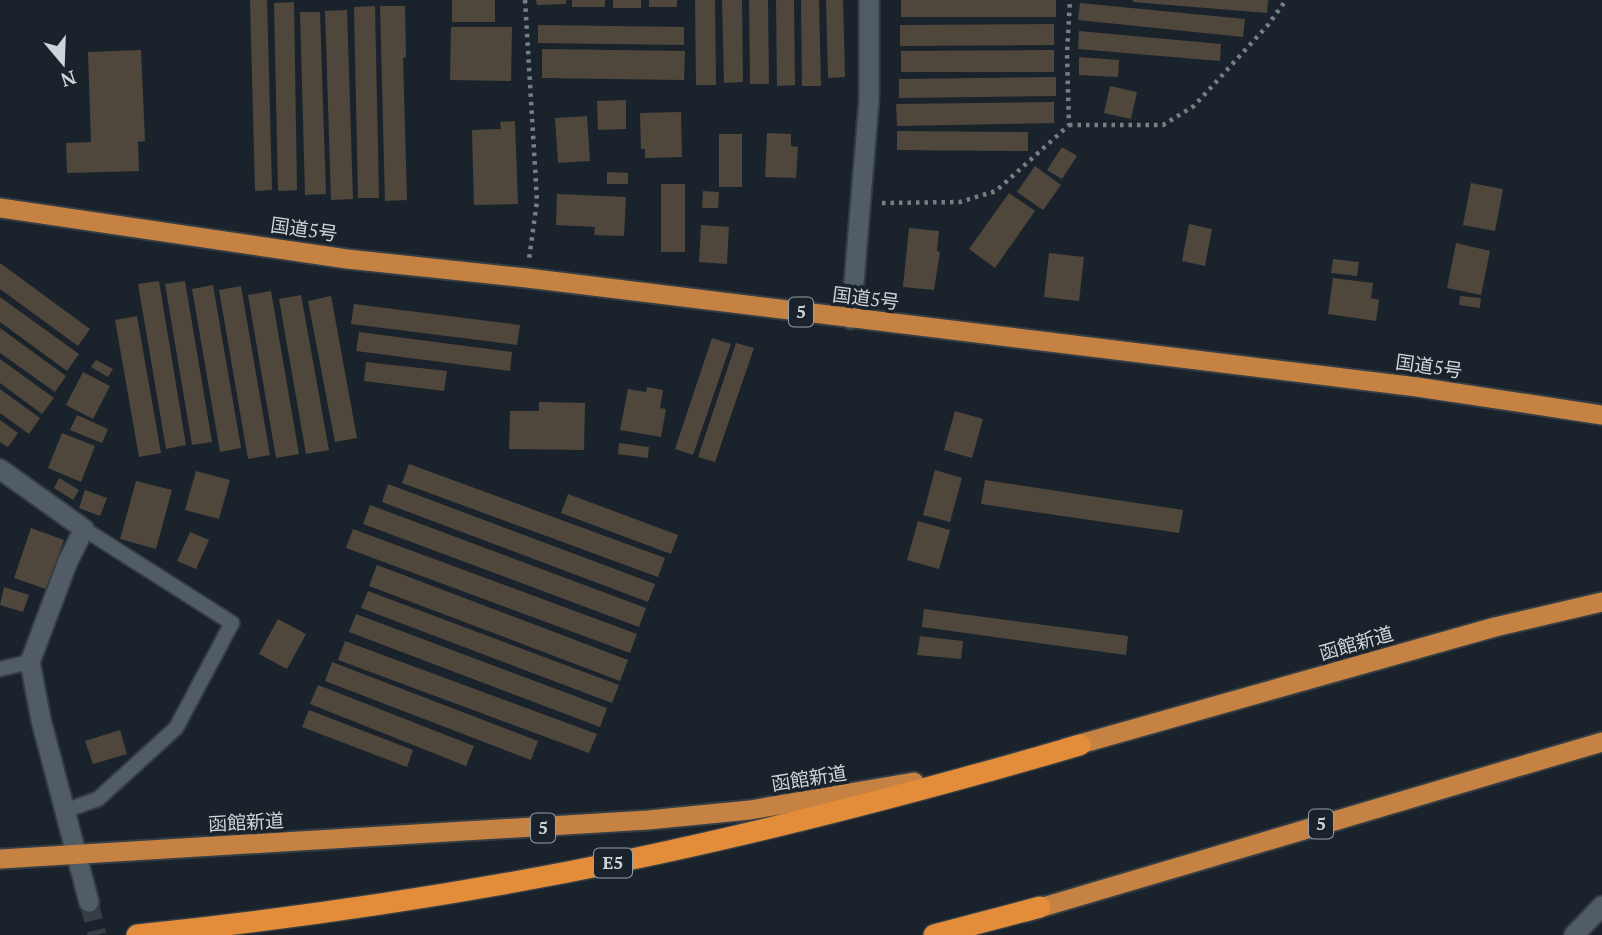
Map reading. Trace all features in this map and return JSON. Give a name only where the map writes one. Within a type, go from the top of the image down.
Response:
[{"type":"highway","name":"国道5号","points":[[0,208],[347,258],[1417,387],[1602,415]]},
{"type":"highway","name":"函館新道","points":[[0,859],[540,828],[750,810],[934,778],[1080,745],[1495,627],[1602,602]]},
{"type":"highway","name":"5","points":[[966,935],[1041,907],[1602,742]]},
{"type":"highway","name":"E5","points":[[137,935],[359,908],[621,862],[860,806],[1080,745]]},
{"type":"highway","points":[[934,935],[1041,907]]},
{"type":"street","points":[[851,319],[869,100],[869,0]]},
{"type":"street","points":[[0,468],[83,529],[30,662],[41,720],[89,902]]},
{"type":"street","points":[[1574,935],[1602,906]]},
{"type":"lane","points":[[65,811],[98,799],[176,728],[232,623],[83,529]]},
{"type":"lane","points":[[0,669],[30,662]]},
{"type":"path","points":[[525,0],[537,201],[527,278]]},
{"type":"path","points":[[1069,125],[1067,54],[1070,0]]},
{"type":"path","points":[[860,203],[960,202],[996,191],[1069,125],[1163,125],[1194,106],[1268,24],[1286,0]]},
{"type":"building","points":[[250,0],[267,0],[272,190],[255,191]]},
{"type":"building","points":[[452,0],[495,0],[495,22],[452,22]]},
{"type":"building","points":[[536,0],[566,0],[566,4],[537,5]]},
{"type":"building","points":[[572,0],[605,0],[605,7],[572,7]]},
{"type":"building","points":[[613,0],[641,0],[641,8],[613,8]]},
{"type":"building","points":[[649,0],[677,0],[677,7],[649,7]]},
{"type":"building","points":[[695,0],[715,0],[716,85],[696,85]]},
{"type":"building","points":[[722,0],[742,0],[743,82],[724,83]]},
{"type":"building","points":[[749,0],[768,0],[769,84],[750,84]]},
{"type":"building","points":[[776,0],[794,0],[795,85],[777,86]]},
{"type":"building","points":[[801,0],[819,0],[821,86],[802,86]]},
{"type":"building","points":[[826,0],[843,0],[845,77],[828,78]]},
{"type":"building","points":[[901,0],[1056,0],[1056,17],[901,17]]},
{"type":"building","points":[[1133,0],[1268,0],[1267,13]]},
{"type":"building","points":[[294,2],[297,190],[278,191],[274,3]]},
{"type":"building","points":[[1080,3],[1245,19],[1243,37],[1078,20]]},
{"type":"building","points":[[375,6],[379,198],[358,198],[354,7]]},
{"type":"building","points":[[380,6],[405,6],[406,57],[403,58],[407,200],[385,201]]},
{"type":"building","points":[[347,10],[353,199],[331,200],[325,11]]},
{"type":"building","points":[[300,12],[320,12],[326,194],[305,195]]},
{"type":"building","points":[[1054,24],[1054,45],[900,46],[900,25]]},
{"type":"building","points":[[538,25],[684,27],[684,45],[538,43]]},
{"type":"building","points":[[451,27],[512,27],[511,81],[450,80]]},
{"type":"building","points":[[1079,31],[1221,44],[1220,61],[1078,49]]},
{"type":"building","points":[[542,49],[685,51],[684,80],[542,78]]},
{"type":"building","points":[[141,50],[145,141],[138,142],[139,171],[67,173],[66,143],[91,142],[88,52]]},
{"type":"building","points":[[1054,50],[1054,72],[901,72],[901,51]]},
{"type":"building","points":[[1079,57],[1119,60],[1118,77],[1079,75]]},
{"type":"building","points":[[1056,77],[1056,96],[899,98],[899,79]]},
{"type":"building","points":[[1110,86],[1137,92],[1131,119],[1104,113]]},
{"type":"building","points":[[626,100],[626,129],[598,130],[597,101]]},
{"type":"building","points":[[1054,102],[1054,123],[897,126],[896,104]]},
{"type":"building","points":[[681,112],[682,157],[645,158],[645,149],[641,149],[640,113]]},
{"type":"building","points":[[587,116],[590,161],[558,163],[555,118]]},
{"type":"building","points":[[515,121],[518,204],[474,205],[472,130],[501,129],[500,122]]},
{"type":"building","points":[[897,131],[1028,132],[1028,151],[897,150]]},
{"type":"building","points":[[767,133],[791,134],[791,146],[798,147],[796,178],[765,177]]},
{"type":"building","points":[[719,134],[742,134],[742,187],[719,187]]},
{"type":"building","points":[[1062,147],[1077,156],[1062,179],[1047,170]]},
{"type":"building","points":[[1035,166],[1061,185],[1043,210],[1017,192]]},
{"type":"building","points":[[607,172],[628,173],[628,184],[607,184]]},
{"type":"building","points":[[1471,183],[1503,189],[1495,231],[1463,225]]},
{"type":"building","points":[[661,184],[685,184],[685,252],[661,252]]},
{"type":"building","points":[[703,191],[719,192],[718,208],[702,208]]},
{"type":"building","points":[[1009,193],[1035,211],[995,268],[969,249]]},
{"type":"building","points":[[557,194],[626,197],[624,236],[594,235],[595,227],[556,225]]},
{"type":"building","points":[[1189,224],[1212,229],[1205,266],[1182,261]]},
{"type":"building","points":[[701,225],[729,227],[727,264],[699,262]]},
{"type":"building","points":[[909,228],[939,231],[937,251],[940,252],[934,290],[903,287]]},
{"type":"building","points":[[1456,243],[1490,251],[1481,295],[1447,288]]},
{"type":"building","points":[[1049,253],[1084,257],[1079,301],[1044,297]]},
{"type":"building","points":[[1333,259],[1359,262],[1357,276],[1331,273]]},
{"type":"building","points":[[0,263],[90,329],[78,346],[0,289]]},
{"type":"building","points":[[1333,278],[1373,283],[1371,298],[1379,300],[1376,321],[1328,314]]},
{"type":"building","points":[[159,281],[186,445],[166,449],[138,284]]},
{"type":"building","points":[[185,281],[212,442],[192,445],[165,284]]},
{"type":"building","points":[[213,285],[241,448],[220,452],[192,289]]},
{"type":"building","points":[[241,286],[270,455],[248,459],[219,290]]},
{"type":"building","points":[[271,291],[299,454],[276,458],[248,295]]},
{"type":"building","points":[[301,295],[329,450],[306,454],[279,299]]},
{"type":"building","points":[[331,296],[357,438],[335,442],[308,301]]},
{"type":"building","points":[[1460,296],[1481,298],[1480,308],[1459,305]]},
{"type":"building","points":[[0,297],[79,354],[67,371],[0,322]]},
{"type":"building","points":[[354,304],[520,325],[517,345],[351,324]]},
{"type":"building","points":[[137,316],[161,453],[139,457],[115,320]]},
{"type":"building","points":[[0,328],[66,376],[55,392],[0,353]]},
{"type":"building","points":[[359,332],[512,352],[510,371],[356,351]]},
{"type":"building","points":[[712,338],[731,344],[693,455],[675,449]]},
{"type":"building","points":[[736,343],[754,348],[715,462],[698,457]]},
{"type":"building","points":[[0,359],[54,398],[42,414],[0,383]]},
{"type":"building","points":[[96,360],[113,369],[108,377],[91,367]]},
{"type":"building","points":[[366,362],[447,371],[444,391],[364,381]]},
{"type":"building","points":[[83,372],[110,386],[93,419],[66,405]]},
{"type":"building","points":[[647,387],[663,390],[660,408],[666,409],[661,437],[620,430],[628,389],[646,392]]},
{"type":"building","points":[[0,389],[40,418],[29,434],[0,413]]},
{"type":"building","points":[[539,402],[585,403],[584,450],[509,449],[510,411],[539,411]]},
{"type":"building","points":[[955,411],[983,419],[972,458],[944,450]]},
{"type":"building","points":[[77,415],[108,429],[102,443],[70,430]]},
{"type":"building","points":[[0,420],[18,433],[8,447],[0,442]]},
{"type":"building","points":[[62,433],[95,446],[81,482],[48,468]]},
{"type":"building","points":[[619,443],[649,447],[648,458],[618,454]]},
{"type":"building","points":[[409,464],[665,558],[658,577],[402,483]]},
{"type":"building","points":[[935,470],[962,478],[950,522],[923,515]]},
{"type":"building","points":[[196,471],[230,480],[219,519],[185,510]]},
{"type":"building","points":[[59,478],[79,490],[73,500],[54,488]]},
{"type":"building","points":[[985,480],[1183,510],[1179,533],[981,504]]},
{"type":"building","points":[[136,481],[172,490],[156,549],[120,539]]},
{"type":"building","points":[[388,484],[655,584],[648,602],[382,502]]},
{"type":"building","points":[[85,490],[107,498],[100,516],[79,508]]},
{"type":"building","points":[[568,494],[678,535],[671,554],[561,513]]},
{"type":"building","points":[[370,505],[646,608],[639,627],[363,524]]},
{"type":"building","points":[[918,521],[950,530],[939,569],[907,560]]},
{"type":"building","points":[[31,528],[64,540],[46,589],[14,578]]},
{"type":"building","points":[[353,529],[637,634],[630,653],[346,548]]},
{"type":"building","points":[[190,532],[209,540],[196,569],[177,561]]},
{"type":"building","points":[[377,565],[628,660],[620,681],[369,586]]},
{"type":"building","points":[[4,587],[29,595],[23,612],[0,605]]},
{"type":"building","points":[[368,591],[619,685],[612,703],[361,608]]},
{"type":"building","points":[[924,609],[1128,636],[1126,655],[922,627]]},
{"type":"building","points":[[356,614],[607,708],[600,727],[349,632]]},
{"type":"building","points":[[278,619],[306,634],[287,669],[259,654]]},
{"type":"building","points":[[920,636],[963,641],[961,659],[917,655]]},
{"type":"building","points":[[345,641],[597,734],[589,753],[338,660]]},
{"type":"building","points":[[332,662],[538,741],[531,760],[325,681]]},
{"type":"building","points":[[318,685],[474,746],[466,766],[310,704]]},
{"type":"building","points":[[309,710],[413,750],[407,767],[302,727]]},
{"type":"building","points":[[120,730],[127,754],[93,764],[85,741]]},
{"type":"tunnel","points":[[89,902],[97,935]]}]
